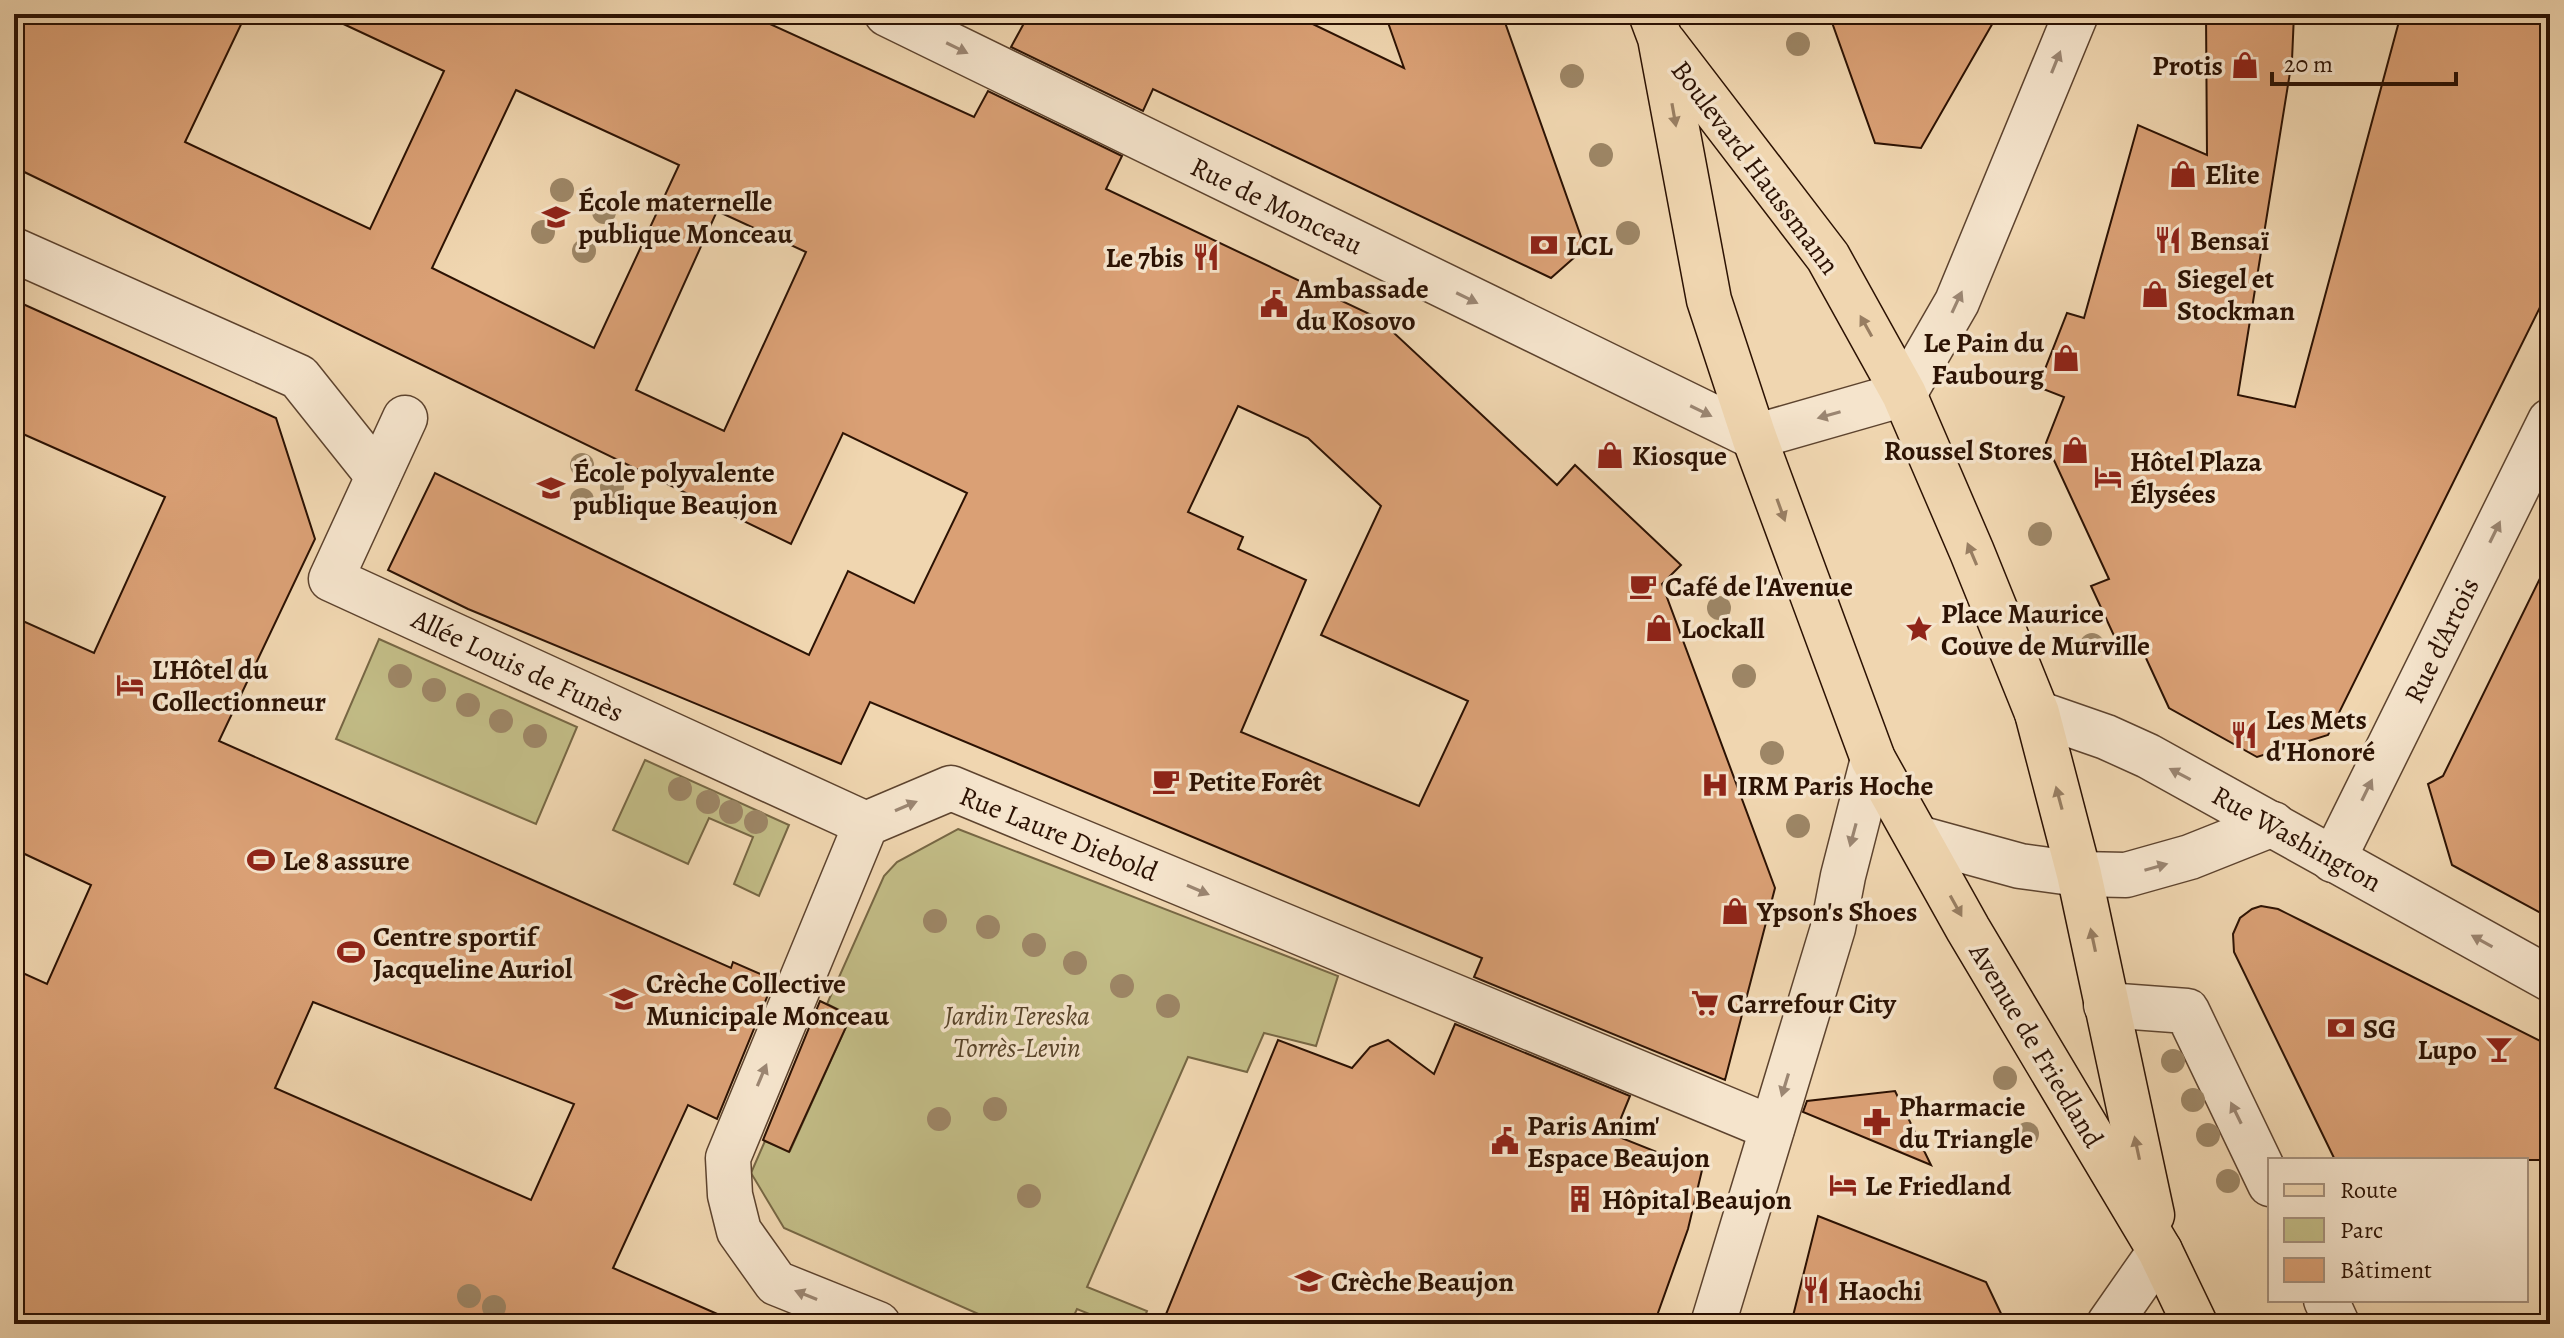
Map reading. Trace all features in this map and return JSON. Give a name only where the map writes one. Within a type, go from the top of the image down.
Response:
[{"type":"main road","name":"Boulevard Haussmann","points":[[1656,26],[1702,271],[1754,437],[1873,759],[1918,838]]},
{"type":"main road","name":"Boulevard Haussmann","points":[[1656,26],[1828,257],[1904,394],[2037,713],[2079,874]]},
{"type":"main road","name":"Avenue de Friedland","points":[[1918,838],[1968,929],[2160,1251],[2195,1324]]},
{"type":"main road","name":"Avenue de Friedland","points":[[2079,874],[2160,1251]]},
{"type":"street","name":"Rue de Monceau","points":[[887,14],[1754,437]]},
{"type":"street","points":[[1754,437],[1904,394],[1957,302],[2076,14]]},
{"type":"street","points":[[14,250],[299,377],[378,476]]},
{"type":"street","name":"Allée Louis de Funès","points":[[405,418],[331,579],[866,824]]},
{"type":"street","name":"Rue d'Artois","points":[[2333,860],[2550,421]]},
{"type":"street","name":"Rue Washington","points":[[2037,713],[2106,737],[2148,756],[2550,979]]},
{"type":"street","points":[[1713,1324],[1833,928],[1873,759]]},
{"type":"street","name":"Rue Laure Diebold","points":[[866,824],[951,788],[1772,1128]]},
{"type":"street","points":[[866,824],[728,1158],[730,1195],[739,1231],[776,1283],[878,1324]]},
{"type":"street","points":[[1918,838],[2020,866],[2079,874],[2126,875],[2190,857],[2273,824]]},
{"type":"street","points":[[2106,1005],[2187,1011],[2268,1180]]},
{"type":"street","points":[[2109,1324],[2160,1251]]},
{"type":"street","points":[[2135,1324],[2160,1251]]},
{"type":"street","points":[[2327,1302],[2337,1324]]},
{"type":"green space","points":[[379,639],[577,727],[536,824],[336,739]]},
{"type":"green space","points":[[645,760],[789,825],[759,896],[734,884],[753,837],[709,818],[688,864],[613,830]]},
{"type":"green space","name":"Jardin Tereska Torrès-Levin","points":[[958,829],[1338,976],[1316,1046],[1264,1033],[1247,1072],[1188,1057],[1087,1287],[1147,1311],[1142,1324],[1114,1324],[1077,1309],[1070,1324],[1001,1324],[784,1228],[751,1173],[765,1141],[790,1151],[851,1016],[827,1004],[884,876],[897,862]]},
{"type":"building","points":[[14,14],[246,14],[185,142],[370,229],[444,71],[322,14],[748,14],[974,117],[988,91],[1122,156],[1106,189],[1378,318],[1557,485],[1575,465],[1681,565],[1662,584],[1775,888],[1725,1080],[1474,977],[1482,958],[870,702],[841,764],[468,609],[388,570],[435,473],[809,655],[848,571],[914,603],[967,493],[843,433],[791,544],[14,167]],"holes":[[[516,90],[679,165],[594,348],[432,268]],[[717,211],[806,252],[724,431],[636,390]],[[1238,406],[1308,438],[1381,506],[1321,635],[1468,701],[1419,806],[1241,732],[1306,580],[1238,549],[1243,537],[1188,512]]]},
{"type":"building","points":[[1029,14],[1292,14],[1404,68],[1385,14],[1502,14],[1585,248],[1551,278],[1153,89],[1143,111],[1011,47]]},
{"type":"building","points":[[1829,14],[1998,14],[1921,148],[1875,143]]},
{"type":"building","points":[[2206,14],[2294,14],[2292,60],[2238,395],[2295,407],[2401,14],[2550,14],[2550,287],[2328,735],[2257,757],[2169,708],[2134,632],[2116,640],[2091,586],[2109,579],[2046,443],[2064,397],[2038,387],[2067,313],[2084,318],[2138,125],[2207,155]]},
{"type":"building","points":[[14,300],[276,418],[315,539],[219,741],[731,968],[733,962],[774,980],[717,1119],[688,1105],[613,1268],[740,1324],[14,1324],[14,969],[47,984],[91,885],[14,849],[14,617],[94,653],[165,497],[14,430]],"holes":[[[313,1002],[574,1104],[531,1200],[275,1088]]]},
{"type":"building","points":[[2550,558],[2550,918],[2452,865],[2428,784],[2443,776]]},
{"type":"building","points":[[2261,906],[2278,909],[2550,1046],[2550,1160],[2334,1158],[2234,952],[2233,934],[2240,918]]},
{"type":"building","points":[[820,1001],[851,1016],[789,1152],[763,1140]]},
{"type":"building","name":"Hôpital Beaujon","points":[[1455,1024],[1630,1096],[1614,1135],[1702,1170],[1688,1229],[1654,1324],[1162,1324],[1278,1040],[1352,1068],[1370,1047],[1388,1040],[1434,1074]]},
{"type":"building","points":[[1895,1091],[1931,1165],[1803,1112],[1807,1101]]},
{"type":"building","points":[[1818,1216],[1986,1282],[2006,1324],[1791,1324]]},
{"type":"place","name":"Protis","points":[[2245,65]]},
{"type":"place","name":"Elite","points":[[2183,174]]},
{"type":"place","name":"École maternelle publique Monceau","points":[[556,217]]},
{"type":"place","name":"Bensaï","points":[[2168,240]]},
{"type":"place","name":"LCL","points":[[1544,245]]},
{"type":"place","name":"Le 7bis","points":[[1206,257]]},
{"type":"place","name":"Siegel et Stockman","points":[[2155,294]]},
{"type":"place","name":"Ambassade du Kosovo","points":[[1274,304]]},
{"type":"place","name":"Le Pain du Faubourg","points":[[2066,358]]},
{"type":"place","name":"Roussel Stores","points":[[2075,450]]},
{"type":"place","name":"Kiosque","points":[[1610,455]]},
{"type":"place","name":"Hôtel Plaza Élysées","points":[[2108,477]]},
{"type":"place","name":"École polyvalente publique Beaujon","points":[[551,488]]},
{"type":"place","name":"Café de l'Avenue","points":[[1643,586]]},
{"type":"place","name":"Lockall","points":[[1659,628]]},
{"type":"place","name":"Place Maurice Couve de Murville","points":[[1919,629]]},
{"type":"place","name":"L'Hôtel du Collectionneur","points":[[130,685]]},
{"type":"place","name":"Les Mets d'Honoré","points":[[2244,735]]},
{"type":"place","name":"Petite Forêt","points":[[1166,781]]},
{"type":"place","name":"IRM Paris Hoche","points":[[1715,785]]},
{"type":"place","name":"Le 8 assure","points":[[261,860]]},
{"type":"place","name":"Ypson's Shoes","points":[[1735,911]]},
{"type":"place","name":"Centre sportif Jacqueline Auriol","points":[[351,952]]},
{"type":"place","name":"Crèche Collective Municipale Monceau","points":[[624,999]]},
{"type":"place","name":"Carrefour City","points":[[1705,1003]]},
{"type":"place","name":"SG","points":[[2341,1028]]},
{"type":"place","name":"Lupo","points":[[2499,1049]]},
{"type":"place","name":"Pharmacie du Triangle","points":[[1877,1122]]},
{"type":"place","name":"Paris Anim' Espace Beaujon","points":[[1505,1141]]},
{"type":"place","name":"Le Friedland","points":[[1843,1185]]},
{"type":"place","name":"Hôpital Beaujon","points":[[1580,1199]]},
{"type":"place","name":"Crèche Beaujon","points":[[1309,1281]]},
{"type":"place","name":"Haochi","points":[[1816,1290]]}]
